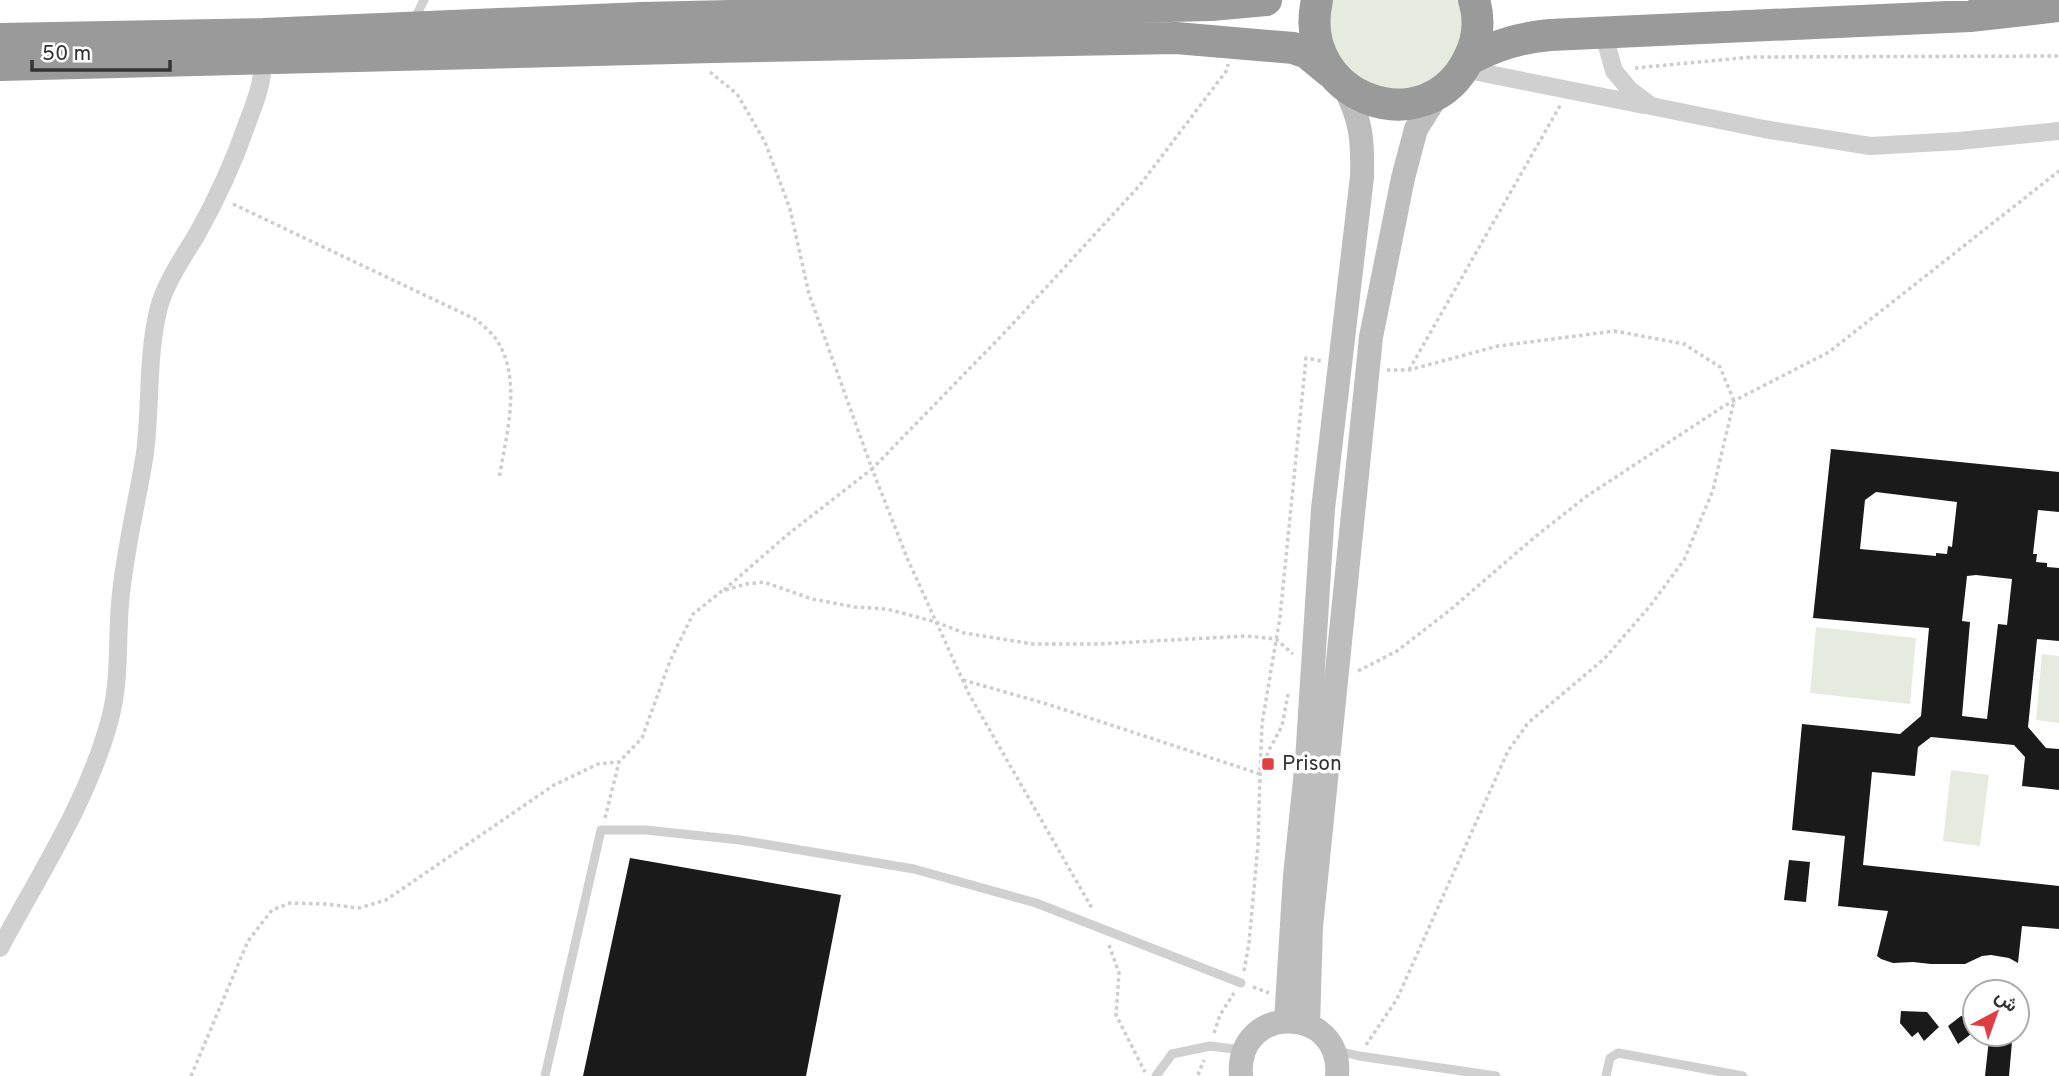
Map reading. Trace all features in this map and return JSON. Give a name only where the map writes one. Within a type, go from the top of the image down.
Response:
[{"type":"highway","points":[[0,39],[263,34],[639,14],[1212,5],[1266,0]]},
{"type":"highway","points":[[1317,0],[1314,11],[1315,37],[1323,61],[1336,78]]},
{"type":"highway","points":[[1466,64],[1477,27],[1474,0]]},
{"type":"highway","points":[[0,65],[1176,38],[1293,48],[1307,53],[1365,98],[1390,104],[1416,102],[1440,92],[1466,64],[1494,46],[1519,38],[1970,16],[2059,6]]},
{"type":"main road","points":[[1293,1015],[1311,927],[1325,664],[1323,509],[1362,177],[1363,138],[1356,109],[1336,78]]},
{"type":"main road","points":[[1293,1015],[1325,664],[1371,337],[1403,178],[1416,129],[1440,92]]},
{"type":"main road","points":[[1293,1015],[1325,1036],[1334,1050],[1338,1066],[1337,1076]]},
{"type":"main road","points":[[1241,1076],[1240,1065],[1244,1050],[1252,1037],[1264,1027],[1293,1015]]},
{"type":"street","points":[[1603,32],[1614,71],[1630,90],[1651,106]]},
{"type":"street","points":[[0,948],[77,807],[98,758],[111,713],[119,660],[120,605],[128,534],[145,452],[152,345],[158,309],[174,273],[218,197],[236,155],[263,80],[263,60]]},
{"type":"street","points":[[1466,64],[1764,129],[1870,146],[2059,131]]},
{"type":"lane","points":[[410,28],[424,0]]},
{"type":"lane","points":[[545,1076],[601,830],[646,830],[740,839],[914,869],[1036,903],[1241,983]]},
{"type":"lane","points":[[1156,1076],[1172,1054],[1210,1046],[1244,1050]]},
{"type":"lane","points":[[1334,1050],[1496,1076]]},
{"type":"lane","points":[[1606,1076],[1610,1058],[1618,1053],[1744,1076]]},
{"type":"lane","points":[[538,1076],[547,1063]]},
{"type":"path","points":[[601,830],[619,762],[642,738],[670,661],[693,614],[787,535],[872,469],[1008,329],[1140,185],[1227,70],[1231,43]]},
{"type":"path","points":[[699,72],[712,72],[737,94],[765,142],[790,209],[809,294],[908,560],[963,680],[1039,818]]},
{"type":"path","points":[[722,591],[746,583],[764,582],[813,599],[855,607],[887,609],[936,622],[964,633],[1032,644],[1098,644],[1246,636],[1276,639],[1296,655],[1357,671],[1397,650],[1450,610],[1587,496],[1734,401],[1829,352],[2059,171]]},
{"type":"path","points":[[218,197],[477,320],[495,338],[506,360],[511,382],[499,479]]},
{"type":"path","points":[[1359,1056],[1376,1026],[1397,999],[1508,751],[1528,723],[1605,657],[1650,606],[1684,560],[1713,490],[1734,401],[1720,367],[1684,344],[1615,331],[1498,346],[1409,370],[1368,370]]},
{"type":"path","points":[[1198,1075],[1220,1015],[1241,983],[1249,943],[1258,845],[1262,724],[1276,639],[1306,358],[1340,365]]},
{"type":"path","points":[[963,680],[1047,704],[1260,774]]},
{"type":"path","points":[[1260,774],[1282,726],[1289,691]]},
{"type":"path","points":[[191,1076],[248,941],[272,910],[289,903],[359,908],[386,900],[554,786],[598,764],[619,762]]},
{"type":"path","points":[[1241,983],[1293,1015]]},
{"type":"shaded area","points":[[1328,0],[1462,0],[1466,24],[1453,64],[1416,91],[1370,89],[1333,57]]},
{"type":"shaded area","points":[[1816,627],[1916,638],[1910,704],[1810,693]]},
{"type":"shaded area","points":[[2042,654],[2059,656],[2059,723],[2036,720]]},
{"type":"shaded area","points":[[1951,770],[1989,775],[1980,846],[1943,841]]},
{"type":"building","points":[[1831,449],[2059,472],[2059,512],[2038,510],[2033,554],[2037,554],[2036,562],[2059,568],[2059,641],[2037,639],[2028,727],[2046,748],[2059,749],[2059,790],[2022,786],[2025,757],[2014,745],[1931,737],[1918,747],[1915,776],[1872,772],[1863,865],[2059,886],[2059,929],[2022,926],[2018,963],[2009,958],[1991,955],[1965,964],[1893,963],[1881,959],[1877,956],[1888,911],[1838,906],[1845,836],[1792,830],[1802,724],[1900,734],[1921,716],[1929,628],[1813,618]],"holes":[[[1876,492],[1957,502],[1952,547],[1948,546],[1947,554],[1936,553],[1936,556],[1860,549],[1865,500]],[[1967,576],[2012,579],[2007,625],[1998,624],[1987,719],[1962,716],[1970,622],[1962,621]]]},
{"type":"building","points":[[630,858],[841,895],[806,1076],[583,1076]]},
{"type":"building","points":[[1789,860],[1810,862],[1806,902],[1784,900]]},
{"type":"building","points":[[1901,1011],[1927,1012],[1939,1027],[1924,1041],[1918,1032],[1912,1037],[1900,1023]]},
{"type":"building","points":[[1961,1016],[1961,1042],[1958,1044],[1948,1026]]},
{"type":"building","points":[[1988,1048],[2011,1048],[2009,1076],[1985,1076]]},
{"type":"place","name":"Prison","points":[[1268,764]]}]
